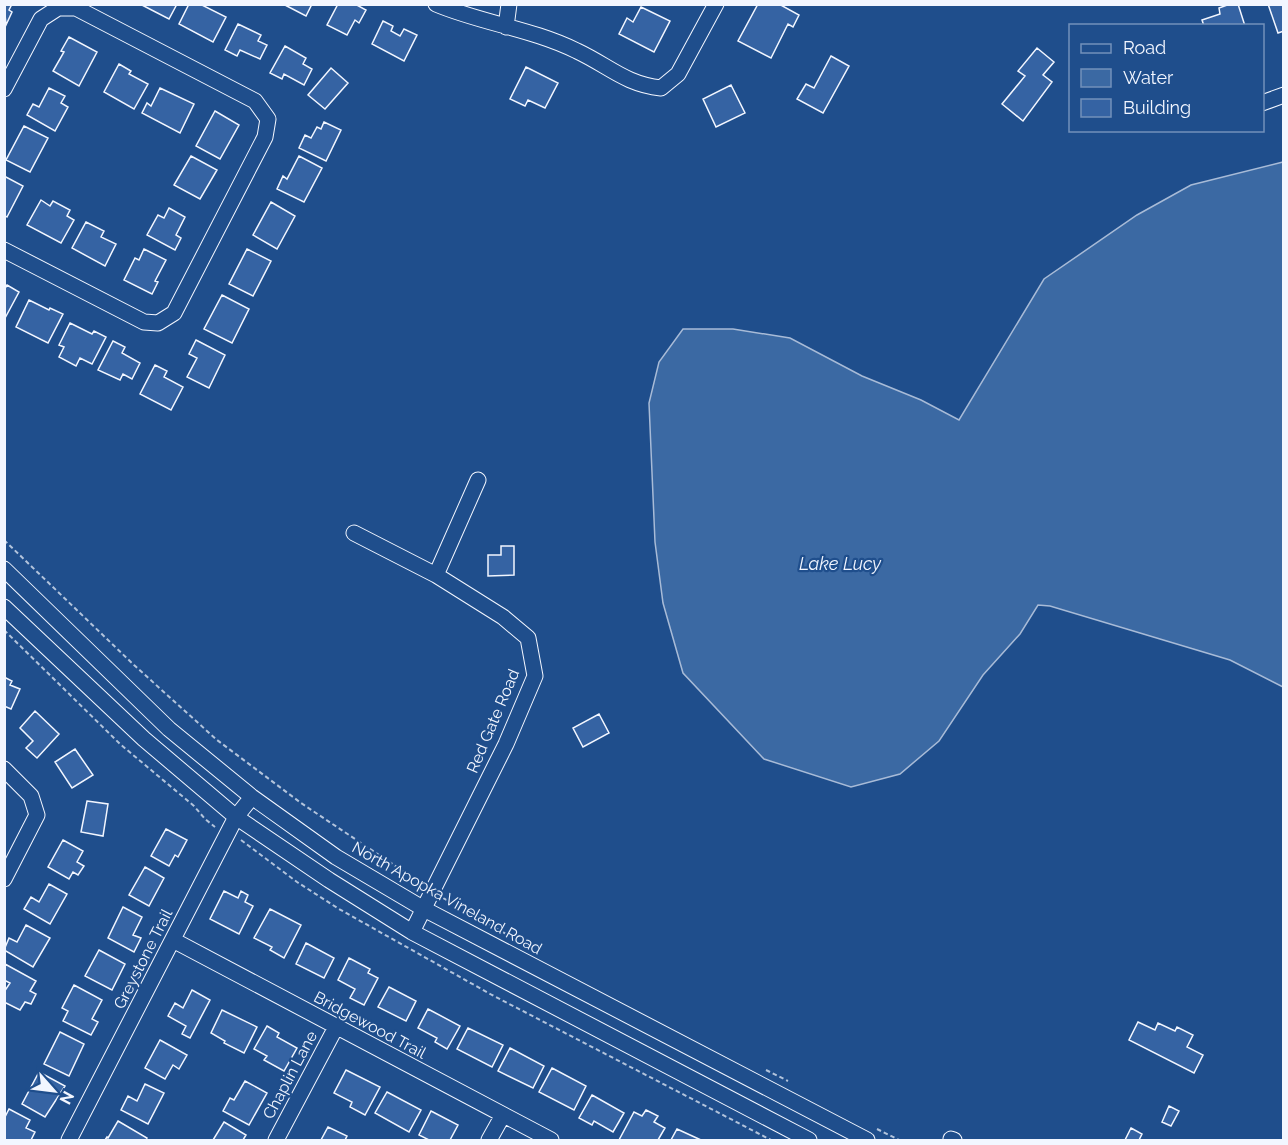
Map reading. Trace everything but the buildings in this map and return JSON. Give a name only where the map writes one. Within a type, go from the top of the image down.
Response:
[{"type":"street","points":[[436,4],[577,51],[643,86],[662,88],[678,74],[716,4]]},
{"type":"street","points":[[506,27],[509,4]]},
{"type":"street","points":[[4,89],[41,19],[58,8],[76,8],[255,101],[268,119],[265,137],[174,313],[158,323],[144,322],[4,250]]},
{"type":"street","points":[[1264,103],[1284,95]]},
{"type":"street","points":[[436,575],[478,480]]},
{"type":"street","name":"Red Gate Road","points":[[354,533],[436,575],[503,617],[528,638],[535,676],[506,744],[412,932]]},
{"type":"street","name":"North Apopka Vineland Road","points":[[4,569],[169,729],[252,797],[336,857],[424,909],[867,1140]]},
{"type":"street","points":[[4,607],[144,739],[236,817],[329,880],[412,932],[808,1140]]},
{"type":"street","points":[[4,769],[31,796],[37,815],[4,879]]},
{"type":"street","name":"Greystone Trail","points":[[69,1140],[236,817],[252,797]]},
{"type":"street","name":"Bridgewood Trail","points":[[173,940],[551,1140]]},
{"type":"street","name":"Chaplin Lane","points":[[276,1140],[336,1027]]},
{"type":"street","points":[[489,1140],[503,1115]]},
{"type":"water","name":"Lake Lucy","points":[[1283,162],[1283,687],[1230,660],[1050,606],[1038,605],[1020,634],[983,675],[939,741],[900,774],[851,787],[764,759],[683,673],[663,603],[655,542],[649,403],[659,362],[683,329],[733,329],[790,338],[862,376],[921,400],[959,420],[1044,279],[1137,215],[1191,185]]}]
